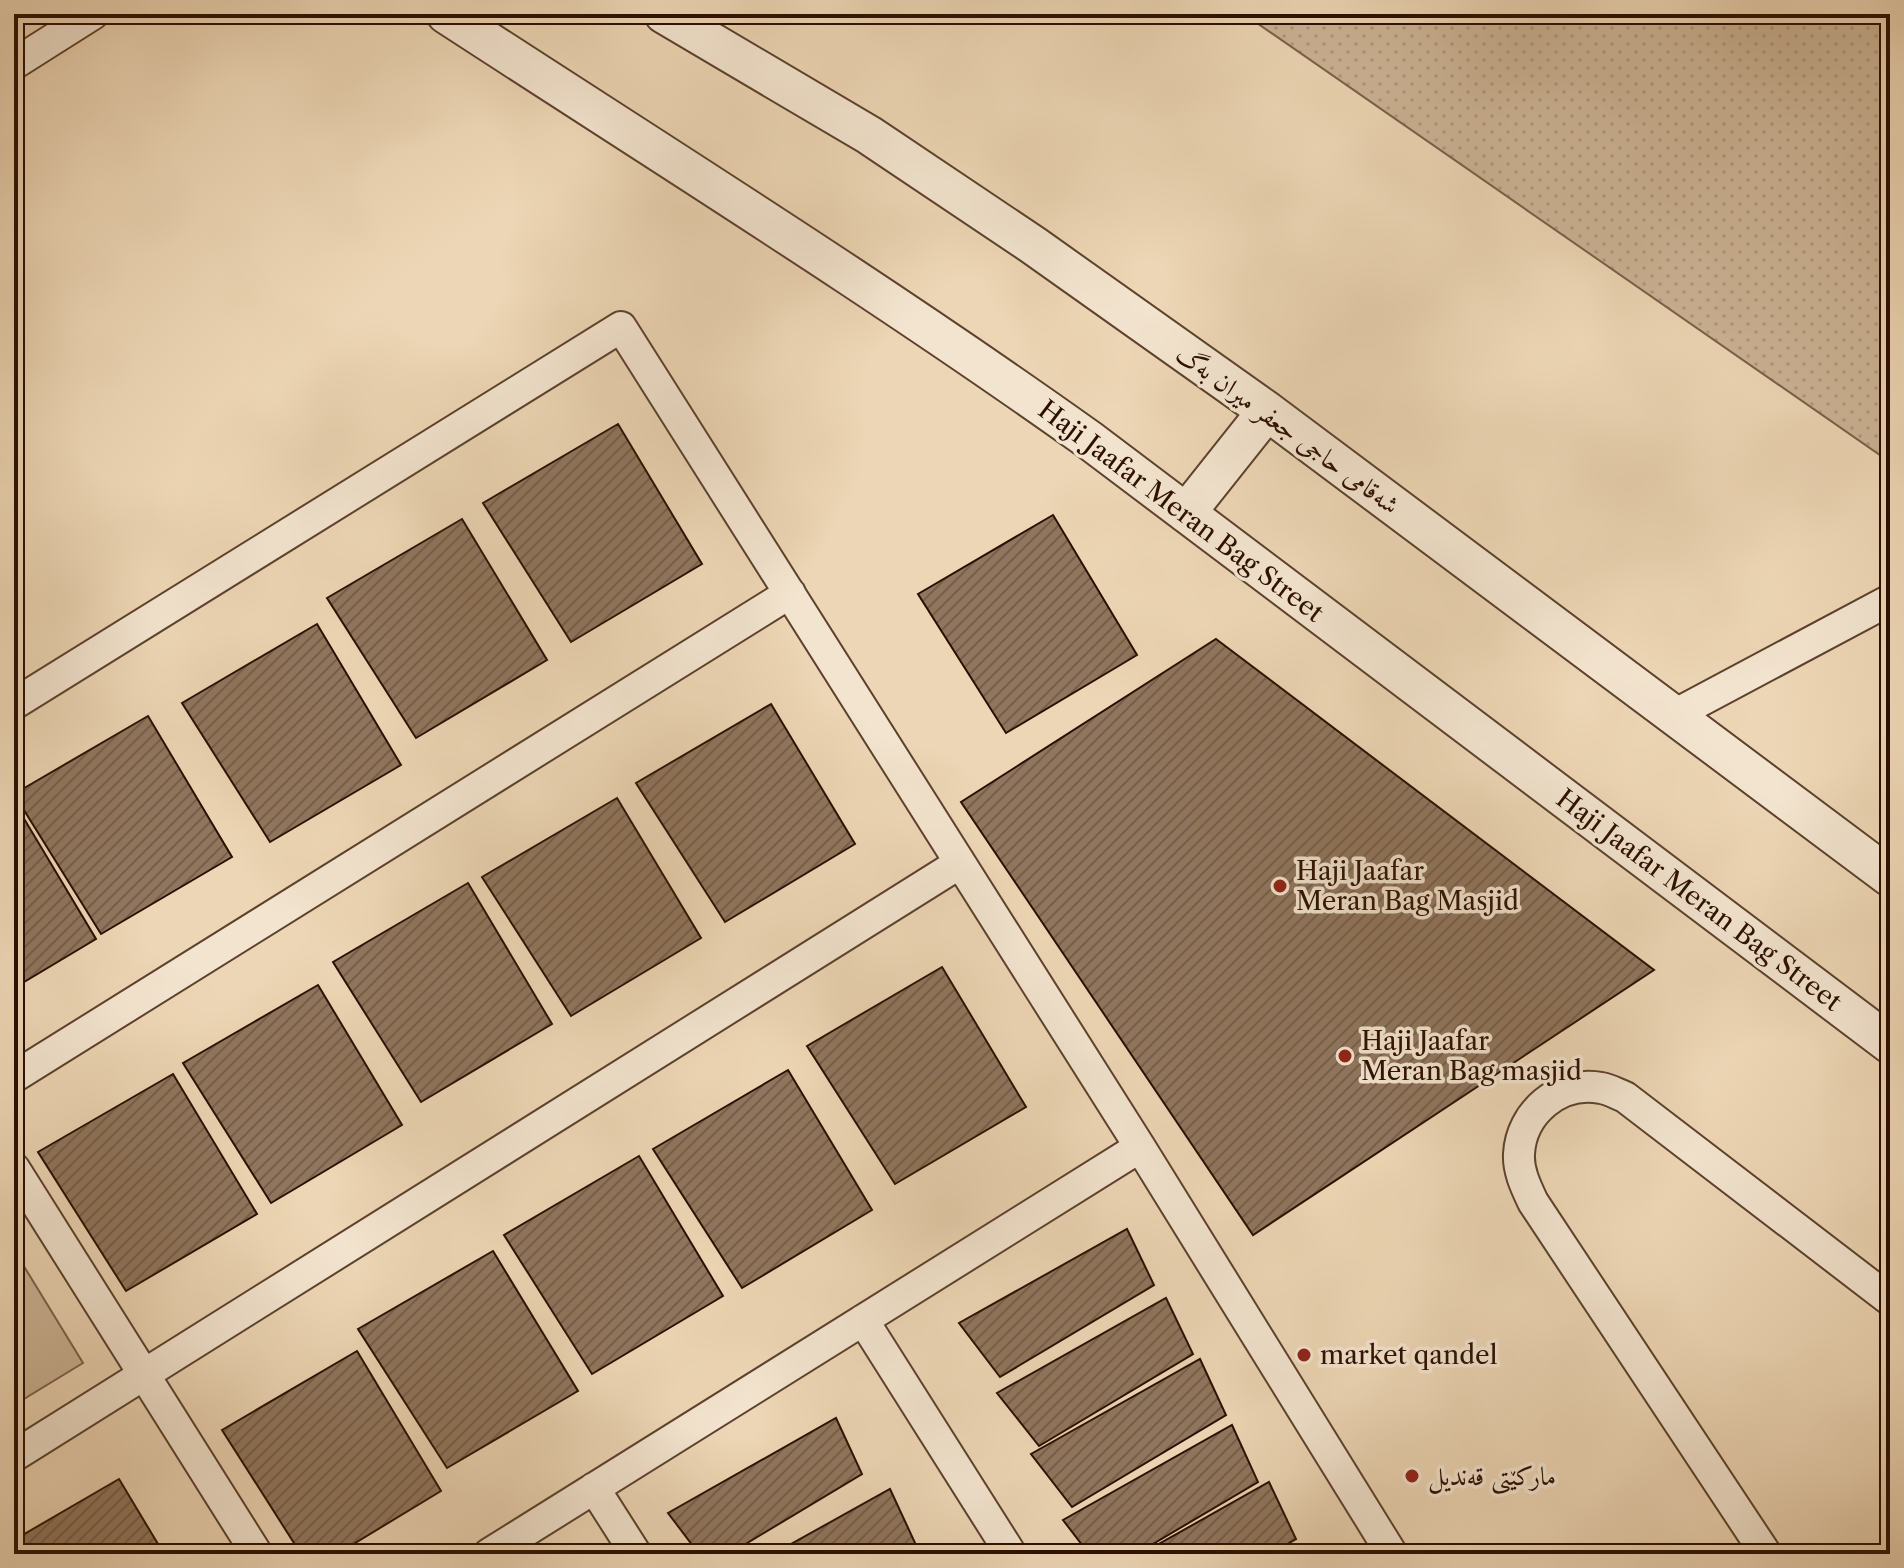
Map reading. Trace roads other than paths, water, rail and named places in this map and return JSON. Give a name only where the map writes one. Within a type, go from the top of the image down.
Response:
[{"type":"street","points":[[14,64],[93,14]]},
{"type":"street","name":"Haji Jaafar Meran Bag Street","points":[[446,14],[898,306],[1088,439],[1890,1044]]},
{"type":"street","name":"شەقامی حاجی جعفر میران بەگ","points":[[664,14],[869,135],[952,189],[1267,411],[1890,877]]},
{"type":"street","points":[[14,704],[621,327],[1140,1147],[1392,1554]]},
{"type":"street","points":[[1186,513],[1267,411]]},
{"type":"street","points":[[14,1077],[790,593]]},
{"type":"street","points":[[1674,715],[1890,600]]},
{"type":"street","points":[[14,1456],[960,863]]},
{"type":"street","points":[[1766,1554],[1533,1202],[1523,1181],[1518,1156],[1523,1132],[1535,1111],[1554,1096],[1577,1087],[1602,1088],[1625,1097],[1890,1300]]},
{"type":"street","points":[[489,1554],[1140,1147]]},
{"type":"street","points":[[14,1168],[257,1554]]},
{"type":"street","points":[[863,1320],[1011,1554]]},
{"type":"street","points":[[594,1488],[636,1554]]},
{"type":"place","name":"Haji Jaafar Meran Bag Masjid","points":[[1280,886]]},
{"type":"place","name":"Haji Jaafar Meran Bag masjid","points":[[1345,1056]]},
{"type":"place","name":"market qandel","points":[[1304,1355]]},
{"type":"place","name":"مارکێتی قەندیل","points":[[1412,1476]]}]
